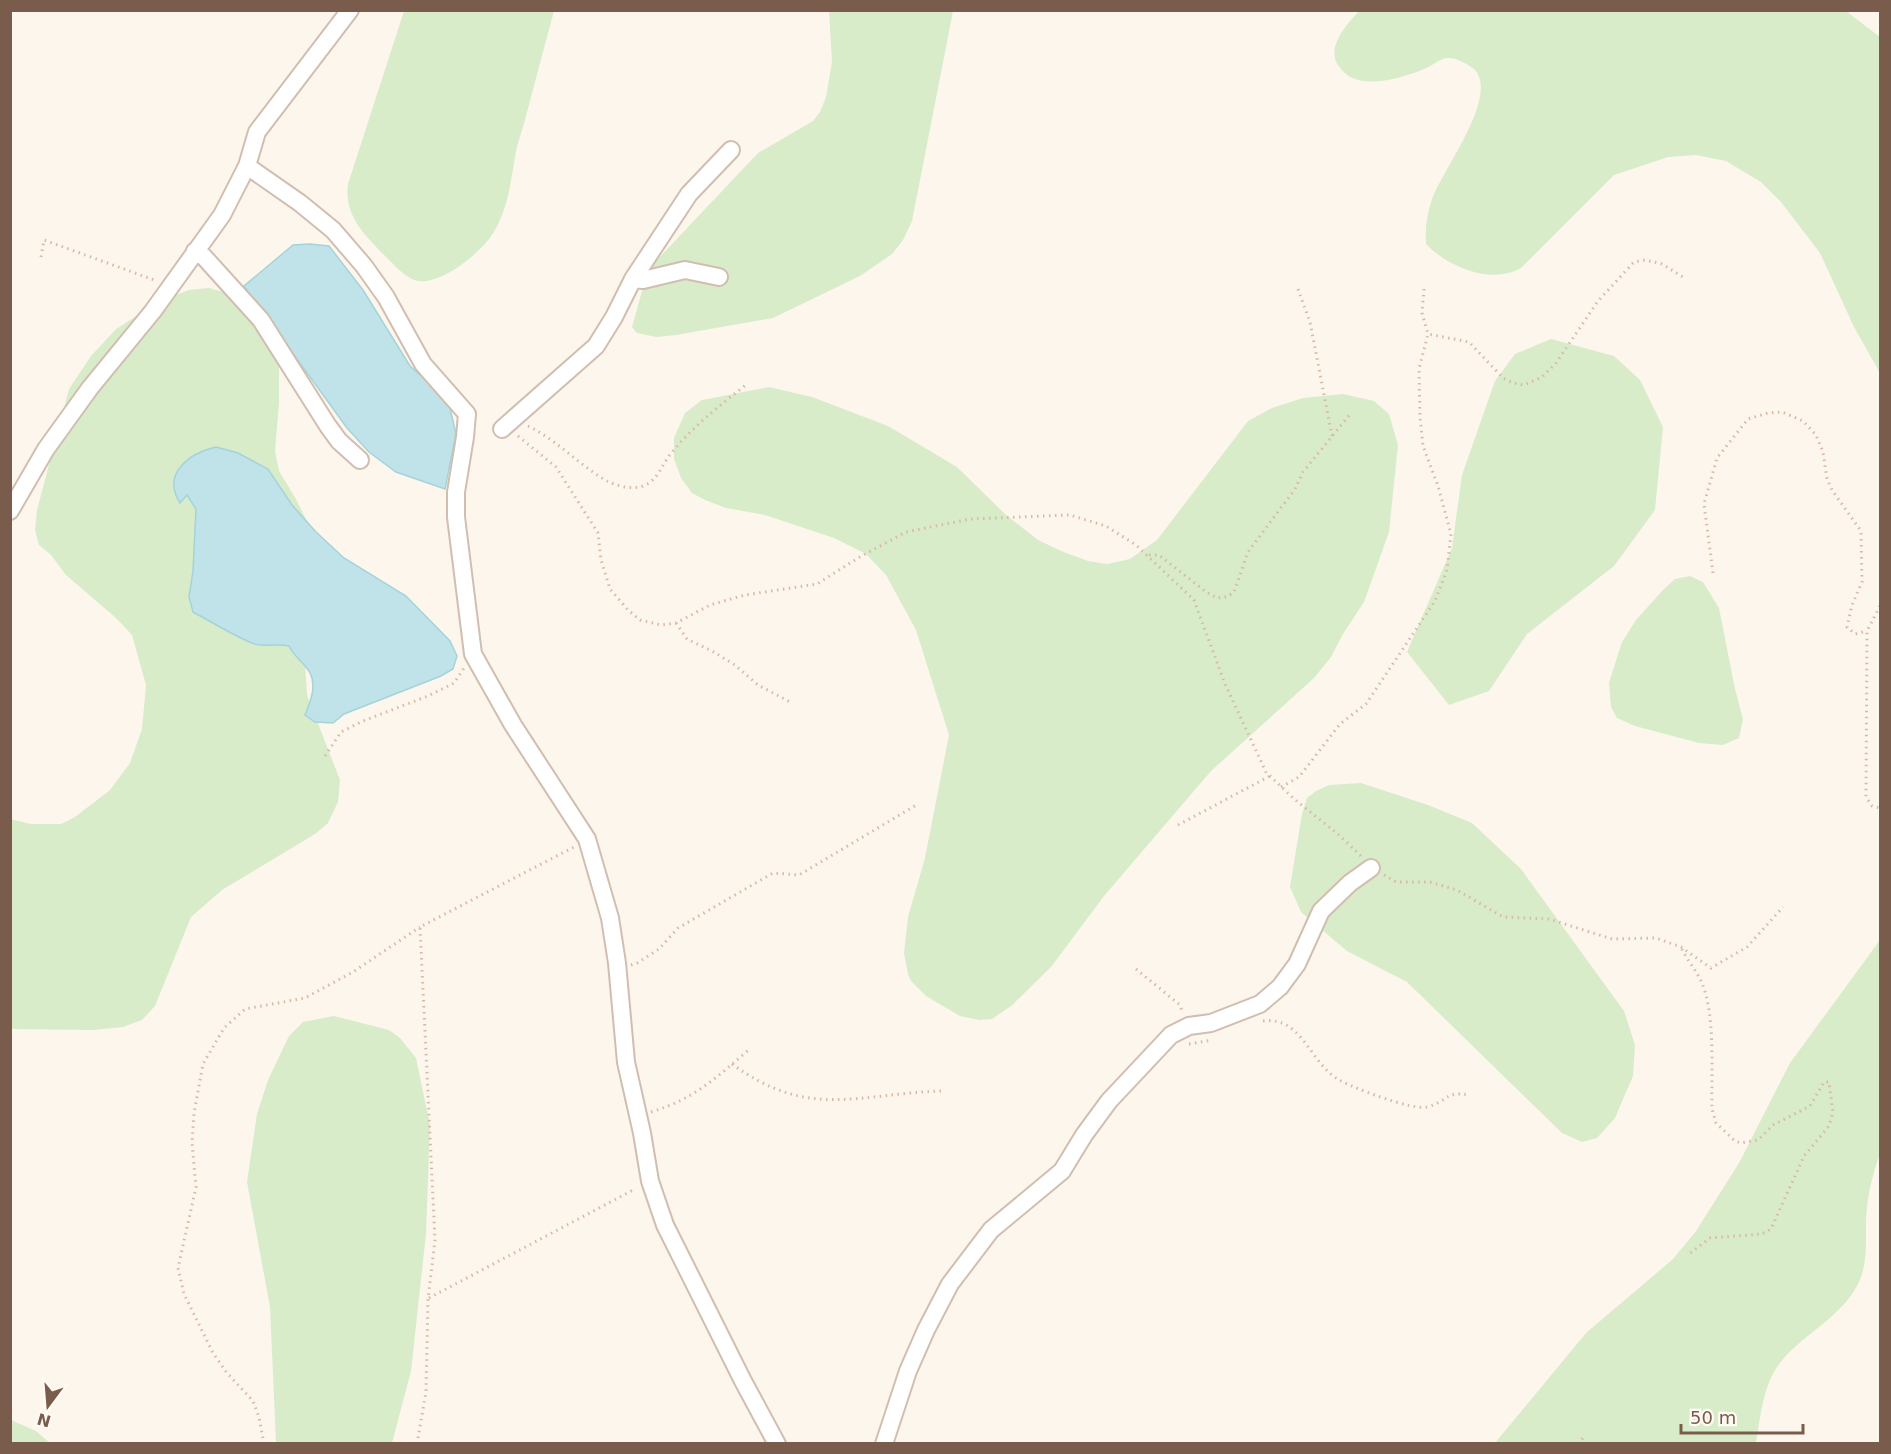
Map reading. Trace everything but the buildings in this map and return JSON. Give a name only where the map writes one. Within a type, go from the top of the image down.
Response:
[{"type":"street","points":[[10,511],[46,449],[90,388],[153,311],[222,214],[247,166],[257,132],[350,10]]},
{"type":"street","points":[[508,423],[596,346],[633,279],[689,194],[731,150]]},
{"type":"street","points":[[247,166],[300,203],[333,230],[386,297],[423,364],[467,414],[456,492],[456,517],[472,654],[513,725],[587,840],[610,918],[618,968],[626,1062],[650,1181],[665,1225],[743,1381],[777,1443]]},
{"type":"street","points":[[195,251],[204,257],[261,320],[328,426],[339,441],[360,460]]},
{"type":"street","points":[[633,279],[643,280],[685,270],[719,277]]},
{"type":"street","points":[[884,1443],[908,1371],[926,1330],[950,1284],[991,1230],[1062,1171],[1084,1135],[1109,1101],[1171,1035],[1189,1026],[1211,1023],[1260,1004],[1280,987],[1297,964],[1321,911],[1350,883],[1371,868]]},
{"type":"path","points":[[41,257],[44,240],[153,278],[169,288]]},
{"type":"path","points":[[1428,334],[1469,342],[1503,378],[1524,385],[1542,377],[1556,363],[1598,302],[1634,262],[1645,260],[1662,264],[1683,278]]},
{"type":"path","points":[[1298,289],[1310,322],[1332,436]]},
{"type":"path","points":[[1281,787],[1299,777],[1340,724],[1366,704],[1435,601],[1447,570],[1451,534],[1438,486],[1423,446],[1420,417],[1419,369],[1428,334],[1422,313],[1424,289]]},
{"type":"path","points":[[508,423],[537,430],[572,455],[587,469],[610,483],[626,487],[641,487],[653,481],[691,430],[747,384]]},
{"type":"path","points":[[1713,573],[1704,504],[1717,458],[1748,419],[1768,413],[1782,412],[1803,420],[1816,435],[1823,452],[1827,479],[1832,490],[1861,531],[1862,582],[1852,605],[1847,627],[1855,634],[1867,631]]},
{"type":"path","points":[[1147,555],[1159,555],[1206,592],[1217,598],[1227,597],[1234,592],[1248,552],[1295,489],[1303,472],[1351,413]]},
{"type":"path","points":[[508,423],[521,438],[556,467],[598,533],[601,560],[610,589],[640,620],[661,625],[676,623],[710,605],[745,595],[817,584],[906,532],[970,519],[1070,515],[1106,526],[1136,545],[1194,600],[1225,684],[1266,772],[1360,854],[1371,868],[1396,882],[1430,882],[1457,890],[1503,917],[1549,919],[1612,939],[1656,938],[1681,947],[1711,968],[1747,947],[1783,907]]},
{"type":"path","points":[[1881,606],[1867,631],[1866,797],[1872,806],[1881,808]]},
{"type":"path","points":[[676,623],[687,639],[735,665],[758,685],[792,703]]},
{"type":"path","points":[[325,756],[341,732],[363,720],[428,696],[454,683],[472,654]]},
{"type":"path","points":[[1178,825],[1270,776]]},
{"type":"path","points":[[618,968],[637,963],[658,949],[678,928],[773,873],[798,874],[918,804]]},
{"type":"path","points":[[264,1443],[253,1401],[227,1373],[213,1353],[184,1294],[178,1268],[196,1187],[192,1143],[194,1113],[203,1064],[224,1028],[245,1009],[305,998],[353,972],[420,927],[587,840]]},
{"type":"path","points":[[417,1443],[426,1392],[428,1299],[435,1240],[420,927]]},
{"type":"path","points":[[1681,947],[1701,981],[1711,1020],[1712,1109],[1716,1123],[1726,1135],[1742,1143],[1758,1140],[1773,1125],[1810,1106],[1824,1082],[1829,1082],[1833,1112],[1829,1126],[1804,1156],[1771,1229],[1762,1234],[1710,1238],[1689,1254]]},
{"type":"path","points":[[1136,969],[1180,1005],[1189,1026]]},
{"type":"path","points":[[1259,1022],[1271,1020],[1287,1024],[1301,1037],[1325,1069],[1337,1079],[1406,1106],[1425,1108],[1454,1092],[1470,1095]]},
{"type":"path","points":[[1160,1045],[1205,1043],[1216,1039]]},
{"type":"path","points":[[638,1116],[674,1105],[702,1090],[752,1048]]},
{"type":"path","points":[[732,1064],[749,1076],[788,1094],[812,1099],[870,1099],[912,1092],[940,1091]]},
{"type":"path","points":[[428,1299],[650,1181]]},
{"type":"path","points":[[1578,1443],[1582,1437]]},
{"type":"green space","points":[[404,11],[554,11],[517,146],[511,182],[500,221],[482,248],[460,266],[435,279],[424,281],[414,280],[405,275],[369,239],[356,223],[348,195],[348,184]]},
{"type":"green space","points":[[829,11],[953,11],[912,221],[903,240],[892,254],[860,276],[773,318],[676,335],[656,337],[637,333],[632,327],[642,291],[655,262],[758,153],[813,121],[820,112],[826,97],[832,62]]},
{"type":"green space","points":[[1359,11],[1846,11],[1880,37],[1880,373],[1854,327],[1820,253],[1781,202],[1761,182],[1726,161],[1696,155],[1668,157],[1614,175],[1521,268],[1509,273],[1484,274],[1470,271],[1446,260],[1426,244],[1428,216],[1432,199],[1475,115],[1480,98],[1480,82],[1475,70],[1462,61],[1450,58],[1389,80],[1365,81],[1345,74],[1335,58],[1336,43]]},
{"type":"green space","points":[[209,288],[227,293],[279,333],[279,403],[275,451],[279,471],[296,499],[323,554],[305,662],[307,695],[340,780],[338,802],[328,823],[315,834],[222,890],[191,917],[155,1006],[142,1020],[123,1027],[93,1030],[11,1029],[10,819],[31,824],[61,824],[75,817],[110,790],[130,763],[142,729],[146,685],[132,635],[116,618],[66,575],[51,555],[39,545],[35,530],[37,510],[69,389],[91,356],[116,329],[160,301],[189,290]]},
{"type":"green space","points":[[1551,339],[1614,356],[1640,380],[1663,427],[1655,510],[1614,566],[1527,634],[1489,691],[1449,705],[1407,652],[1452,548],[1462,475],[1495,381],[1515,354]]},
{"type":"green space","points":[[769,387],[812,397],[888,426],[957,467],[1006,515],[1038,540],[1088,561],[1107,564],[1130,559],[1157,540],[1248,421],[1272,408],[1303,398],[1343,394],[1374,401],[1389,414],[1398,445],[1389,532],[1364,602],[1331,657],[1314,678],[1211,771],[1104,896],[1051,967],[1011,1006],[992,1019],[979,1020],[960,1016],[926,996],[911,981],[908,974],[904,953],[908,917],[925,858],[949,735],[916,630],[886,575],[866,554],[834,538],[765,515],[726,508],[692,493],[681,478],[674,459],[674,438],[685,413],[702,400]]},
{"type":"green space","points":[[1690,576],[1703,582],[1719,608],[1743,719],[1739,738],[1723,745],[1699,743],[1635,726],[1617,718],[1611,707],[1609,683],[1622,642],[1636,620],[1662,591],[1675,579]]},
{"type":"green space","points":[[1361,783],[1428,805],[1472,823],[1521,869],[1624,1011],[1635,1045],[1633,1076],[1615,1118],[1597,1138],[1582,1142],[1562,1133],[1407,982],[1347,951],[1301,912],[1290,887],[1302,814],[1307,798],[1329,785]]},
{"type":"green space","points":[[1880,940],[1880,1154],[1868,1200],[1862,1275],[1851,1295],[1834,1315],[1793,1349],[1777,1367],[1767,1387],[1756,1443],[1495,1443],[1586,1333],[1673,1259],[1696,1231],[1739,1163],[1790,1063]]},
{"type":"green space","points":[[334,1016],[389,1030],[400,1038],[416,1058],[430,1125],[426,1234],[411,1371],[392,1443],[276,1443],[270,1307],[247,1182],[257,1114],[268,1080],[289,1036],[303,1022]]},
{"type":"green space","points":[[11,1420],[36,1431],[50,1443],[11,1443]]},
{"type":"water","points":[[293,245],[329,246],[363,290],[410,366],[438,391],[450,408],[456,434],[445,489],[396,472],[369,452],[347,428],[244,286]]},
{"type":"water","points":[[216,447],[238,453],[268,469],[292,505],[344,558],[406,596],[450,641],[457,656],[453,669],[441,676],[344,714],[333,723],[315,722],[305,715],[312,694],[312,678],[308,669],[289,646],[252,643],[193,612],[189,597],[193,571],[196,509],[187,495],[180,503],[174,482],[176,474],[188,459]]}]
